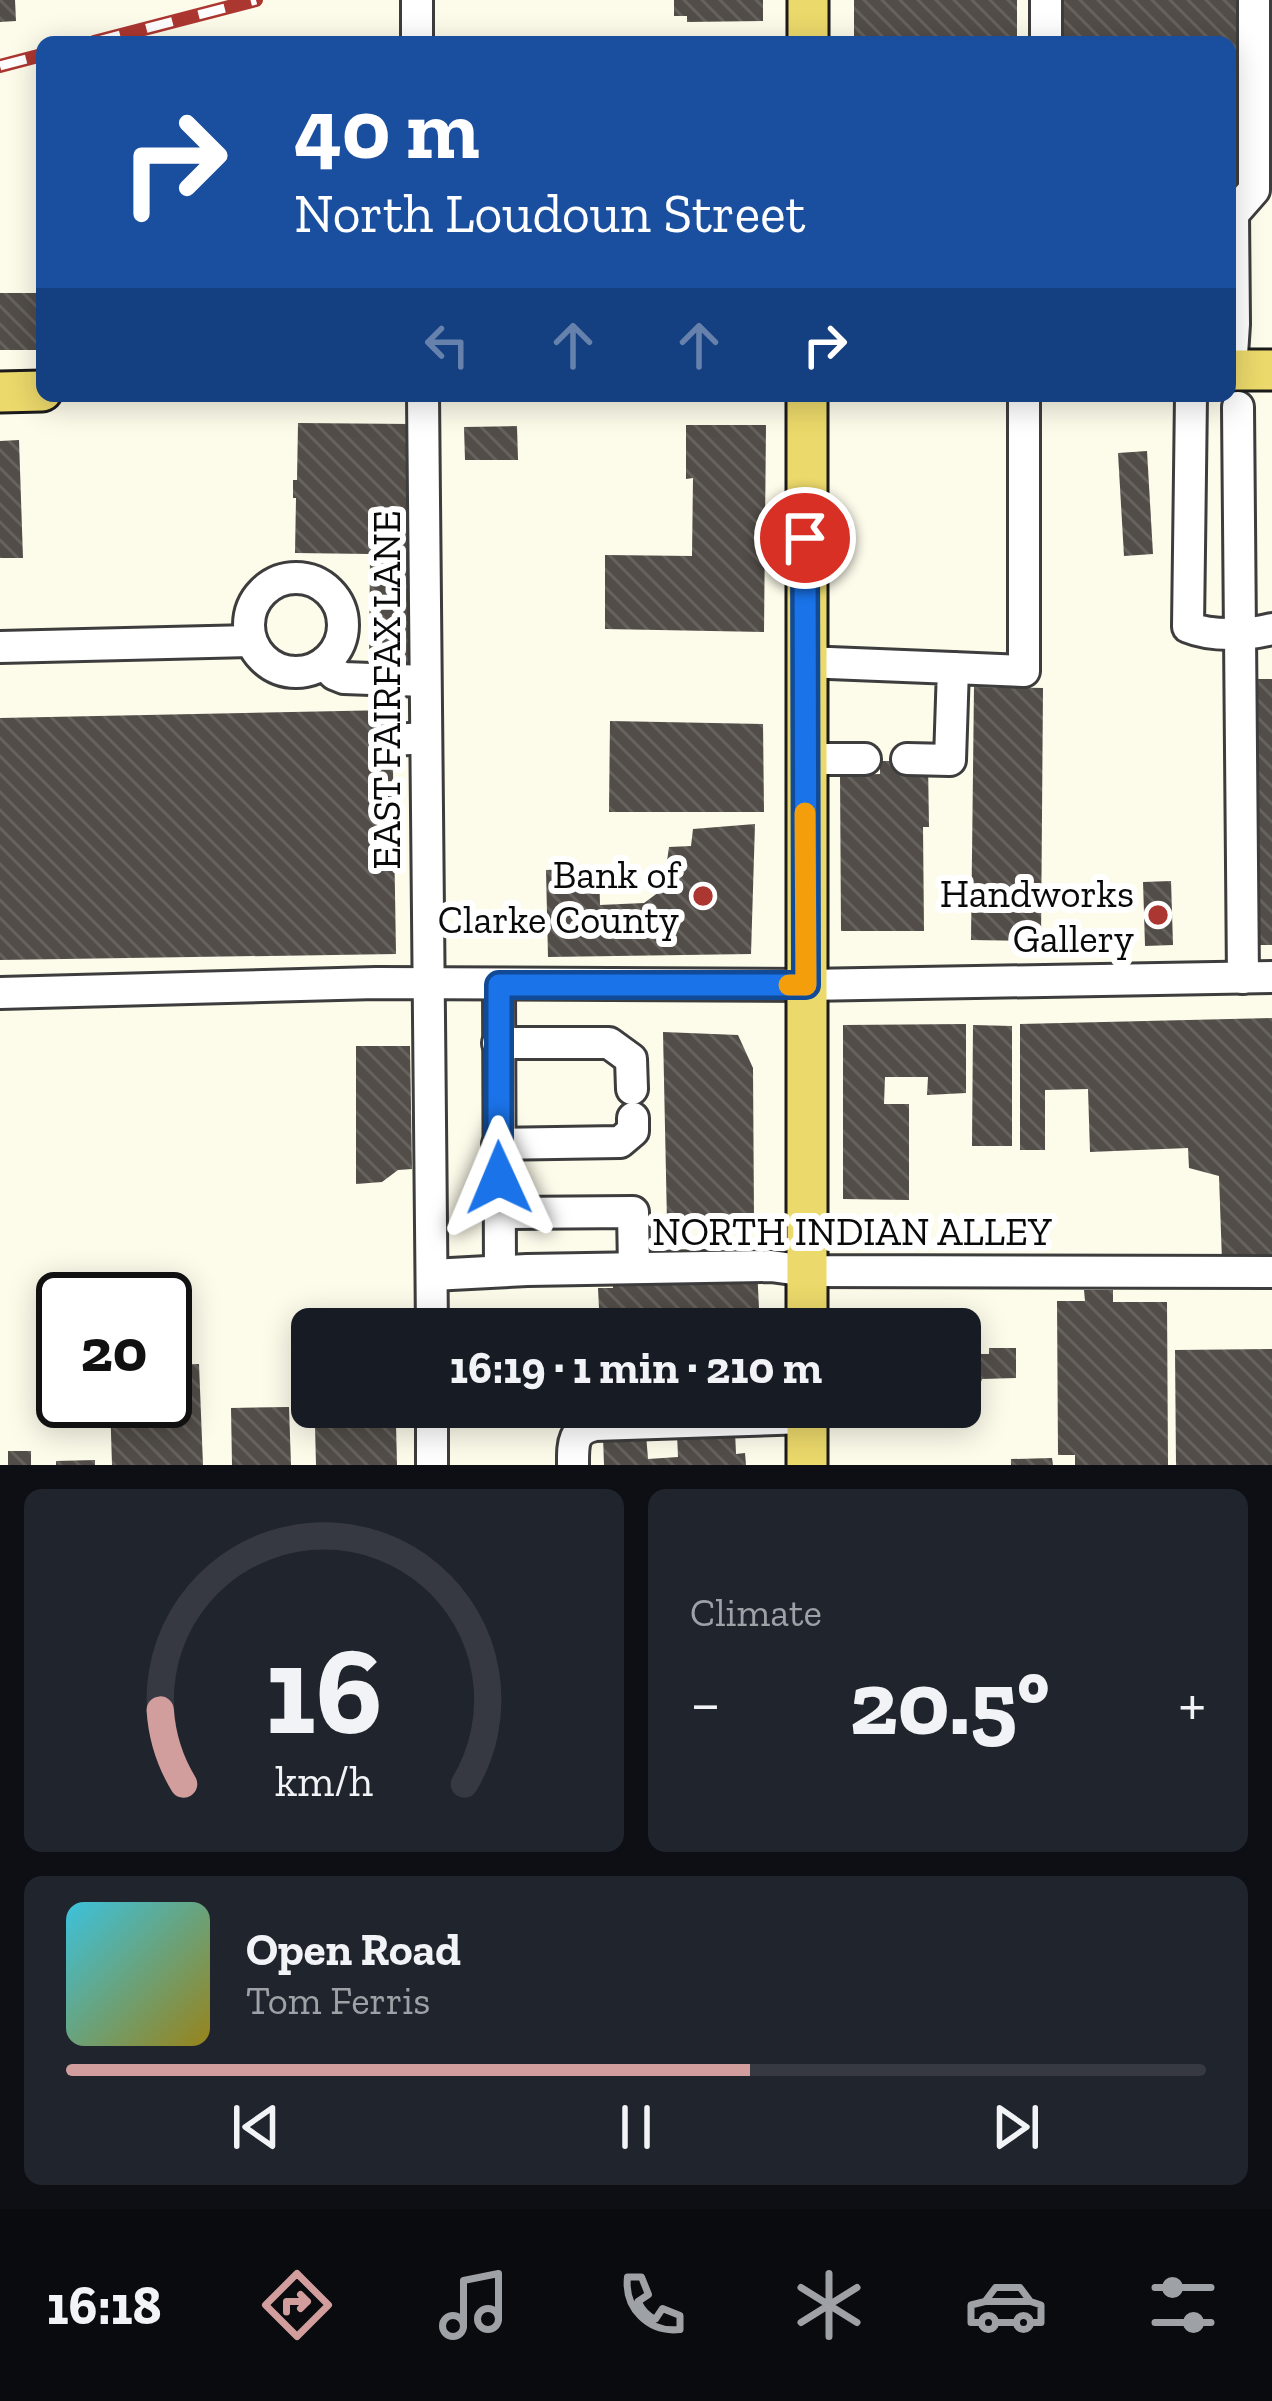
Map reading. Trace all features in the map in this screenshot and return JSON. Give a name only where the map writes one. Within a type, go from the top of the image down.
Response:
[{"type":"main road","points":[[808,0],[808,36]]},
{"type":"main road","points":[[1236,381],[1272,370]]},
{"type":"main road","points":[[0,392],[36,391]]},
{"type":"main road","points":[[806,402],[807,1308]]},
{"type":"main road","points":[[807,1428],[807,1465]]},
{"type":"street","points":[[417,0],[417,36]]},
{"type":"street","points":[[1046,0],[1046,36]]},
{"type":"street","points":[[1236,211],[1254,190],[1254,0]]},
{"type":"street","name":"EAST FAIRFAX LANE","points":[[423,402],[432,1308]]},
{"type":"street","points":[[805,662],[1024,671],[1024,402]]},
{"type":"street","points":[[1191,402],[1188,627],[1195,631],[1263,628]]},
{"type":"street","points":[[0,993],[428,984],[806,985],[1257,978],[1263,628],[1235,402]]},
{"type":"street","points":[[304,578],[332,595],[343,625],[341,640],[324,663],[296,673],[258,654],[251,640],[252,608],[272,584],[304,578]]},
{"type":"street","points":[[0,647],[251,640]]},
{"type":"street","points":[[324,663],[344,678],[425,681]]},
{"type":"street","points":[[907,759],[950,760],[952,668]]},
{"type":"street","points":[[393,740],[426,738]]},
{"type":"street","points":[[805,759],[866,759]]},
{"type":"street","points":[[499,985],[500,1271]]},
{"type":"street","points":[[498,1043],[609,1043],[632,1059],[633,1131],[620,1142],[498,1144]]},
{"type":"street","points":[[499,1213],[633,1212],[634,1268]]},
{"type":"street","name":"NORTH INDIAN ALLEY","points":[[433,1276],[771,1266],[1272,1272]]},
{"type":"street","points":[[432,1428],[432,1465]]},
{"type":"street","points":[[574,1465],[574,1438],[581,1428]]},
{"type":"building","points":[[0,0],[15,0],[16,21],[0,22]]},
{"type":"building","points":[[674,0],[763,0],[763,21],[687,22],[687,16],[674,16]]},
{"type":"building","points":[[854,0],[1017,0],[1017,36],[854,36]]},
{"type":"building","points":[[1060,0],[1237,0],[1238,148],[1236,36],[1060,36]]},
{"type":"building","points":[[0,293],[36,293],[36,350],[0,350]]},
{"type":"building","points":[[298,423],[412,424],[410,670],[369,669],[370,554],[295,553],[293,480],[297,480]]},
{"type":"building","points":[[686,425],[766,425],[764,632],[605,629],[605,555],[692,556],[693,478],[686,479]]},
{"type":"building","points":[[517,426],[518,460],[465,460],[464,427]]},
{"type":"building","points":[[19,440],[23,558],[0,558],[0,441]]},
{"type":"building","points":[[1147,451],[1153,554],[1124,556],[1118,453]]},
{"type":"building","points":[[1247,679],[1272,679],[1272,945],[1248,945]]},
{"type":"building","points":[[974,687],[1043,688],[1041,941],[971,940]]},
{"type":"building","points":[[392,710],[396,954],[0,960],[0,718]]},
{"type":"building","points":[[610,721],[763,724],[764,812],[609,812]]},
{"type":"building","points":[[880,761],[928,761],[924,931],[841,931],[840,775],[880,774]]},
{"type":"building","name":"Bank of Clarke County","points":[[755,824],[751,954],[548,957],[546,870],[599,868],[600,905],[644,903],[663,889],[669,847],[691,846],[693,829]]},
{"type":"building","name":"Handworks Gallery","points":[[1171,881],[1173,945],[1145,946],[1143,882]]},
{"type":"building","points":[[1272,1018],[1272,1260],[1222,1261],[1219,1176],[1189,1168],[1188,1148],[1090,1152],[1088,1089],[1045,1090],[1045,1150],[1020,1150],[1020,1024]]},
{"type":"building","points":[[966,1024],[966,1093],[927,1095],[928,1077],[885,1077],[884,1104],[909,1104],[909,1200],[843,1199],[843,1025]]},
{"type":"building","points":[[973,1025],[1012,1026],[1012,1146],[972,1146]]},
{"type":"building","points":[[663,1032],[738,1035],[753,1068],[754,1218],[667,1223]]},
{"type":"building","points":[[356,1046],[410,1046],[412,1169],[398,1170],[382,1182],[356,1184]]},
{"type":"building","points":[[757,1267],[759,1308],[599,1308],[598,1288],[613,1288],[612,1274]]},
{"type":"building","points":[[1084,1290],[1113,1290],[1113,1302],[1167,1302],[1168,1465],[1075,1465],[1075,1455],[1058,1455],[1057,1301],[1085,1301]]},
{"type":"building","points":[[989,1348],[1016,1348],[1016,1378],[982,1379],[981,1354],[989,1354]]},
{"type":"building","points":[[1272,1349],[1272,1465],[1176,1465],[1175,1350]]},
{"type":"building","points":[[192,1364],[199,1364],[203,1465],[112,1465],[111,1428],[192,1428]]},
{"type":"building","points":[[289,1407],[291,1465],[232,1465],[231,1408]]},
{"type":"building","points":[[315,1428],[396,1428],[397,1465],[316,1465]]},
{"type":"building","points":[[735,1431],[736,1454],[745,1453],[746,1465],[604,1465],[603,1436],[646,1434],[648,1459],[678,1457],[677,1434]]},
{"type":"building","points":[[8,1451],[31,1451],[31,1465],[8,1465]]},
{"type":"building","points":[[1052,1458],[1053,1465],[1011,1465],[1011,1459]]},
{"type":"building","points":[[95,1460],[95,1465],[56,1465],[56,1461]]},
{"type":"railway","points":[[117,36],[256,0]]},
{"type":"railway","points":[[0,66],[36,57]]},
{"type":"slow traffic","points":[[789,985],[806,985],[805,813]]},
{"type":"place","name":"Bank of Clarke County","points":[[703,896]]},
{"type":"place","name":"Handworks Gallery","points":[[1158,915]]},
{"type":"route","points":[[499,1178],[499,985],[806,985],[805,538]]}]
